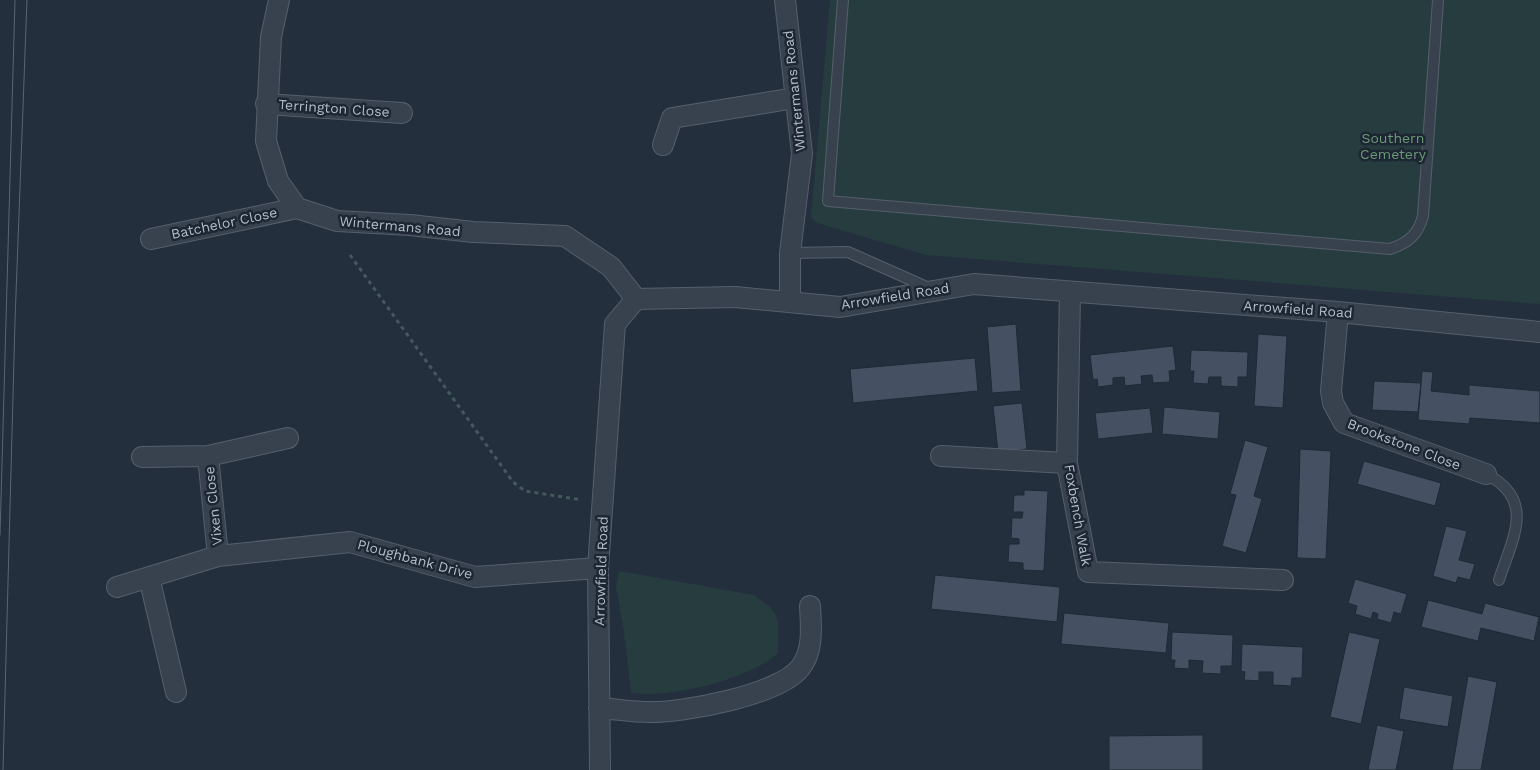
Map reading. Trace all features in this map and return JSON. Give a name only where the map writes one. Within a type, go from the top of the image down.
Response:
[{"type":"street","points":[[279,0],[271,37],[266,104],[266,142],[278,180],[297,208]]},
{"type":"street","name":"Wintermans Road","points":[[785,0],[802,154],[790,253],[790,302]]},
{"type":"street","points":[[663,145],[672,118],[795,98]]},
{"type":"street","name":"Terrington Close","points":[[266,104],[402,113]]},
{"type":"street","name":"Wintermans Road","points":[[297,208],[337,221],[410,225],[473,232],[565,236],[611,267],[636,299]]},
{"type":"street","name":"Batchelor Close","points":[[151,238],[297,208]]},
{"type":"street","name":"Arrowfield Road","points":[[600,770],[598,568],[616,324],[636,299],[735,297],[840,307],[974,284],[1338,312],[1540,332]]},
{"type":"street","name":"Foxbench Walk","points":[[1070,292],[1067,463],[1088,572],[1283,580]]},
{"type":"street","name":"Brookstone Close","points":[[1338,312],[1331,391],[1333,403],[1344,423],[1486,474]]},
{"type":"street","points":[[142,457],[208,456],[288,438]]},
{"type":"street","name":"Vixen Close","points":[[208,456],[218,556]]},
{"type":"street","points":[[941,456],[1067,463]]},
{"type":"street","name":"Ploughbank Drive","points":[[117,587],[218,556],[350,542],[475,577],[598,568]]},
{"type":"street","points":[[149,577],[176,692]]},
{"type":"street","points":[[599,708],[649,712],[675,711],[716,703],[775,685],[800,669],[807,657],[812,630],[810,606]]},
{"type":"lane","points":[[843,0],[828,201],[1390,249],[1403,245],[1414,237],[1420,228],[1423,216],[1438,0]]},
{"type":"lane","points":[[790,253],[848,252],[934,290]]},
{"type":"lane","points":[[1486,474],[1500,482],[1511,495],[1518,511],[1516,529],[1499,580]]},
{"type":"path","points":[[350,255],[513,482],[525,491],[603,503]]},
{"type":"green space","name":"Southern Cemetery","points":[[830,0],[1540,0],[1540,304],[926,255],[817,223],[811,217]]},
{"type":"green space","points":[[619,571],[754,595],[775,613],[778,625],[778,653],[749,671],[708,685],[666,693],[631,693],[624,632],[616,587]]},
{"type":"building","points":[[1016,324],[1021,391],[992,393],[987,327]]},
{"type":"building","points":[[1258,334],[1287,336],[1283,408],[1254,406]]},
{"type":"building","points":[[1173,346],[1176,370],[1169,371],[1170,382],[1153,383],[1152,375],[1141,376],[1142,384],[1125,386],[1124,377],[1113,378],[1113,385],[1098,387],[1097,379],[1093,380],[1090,355]]},
{"type":"building","points":[[1191,350],[1248,352],[1247,377],[1238,377],[1238,387],[1221,386],[1221,377],[1209,377],[1208,384],[1193,383],[1194,371],[1190,371]]},
{"type":"building","points":[[975,358],[978,391],[853,403],[850,369]]},
{"type":"building","points":[[1422,371],[1433,372],[1431,391],[1469,395],[1469,385],[1540,391],[1540,423],[1470,418],[1469,424],[1418,420]]},
{"type":"building","points":[[1374,381],[1421,383],[1418,412],[1372,410]]},
{"type":"building","points":[[1022,403],[1027,449],[998,452],[993,406]]},
{"type":"building","points":[[1164,407],[1220,412],[1218,439],[1162,434]]},
{"type":"building","points":[[1150,408],[1153,433],[1098,439],[1095,413]]},
{"type":"building","points":[[1245,440],[1268,447],[1254,496],[1262,499],[1246,553],[1222,546],[1236,495],[1230,494]]},
{"type":"building","points":[[1300,449],[1331,451],[1326,559],[1297,558]]},
{"type":"building","points":[[1364,461],[1441,483],[1435,506],[1357,484]]},
{"type":"building","points":[[1024,490],[1048,491],[1044,571],[1023,570],[1023,563],[1008,562],[1009,544],[1019,544],[1019,539],[1011,538],[1012,518],[1022,518],[1023,512],[1013,512],[1014,495],[1024,495]]},
{"type":"building","points":[[1446,526],[1467,531],[1459,560],[1475,564],[1470,580],[1458,577],[1456,583],[1433,576]]},
{"type":"building","points":[[935,575],[1060,587],[1057,622],[931,609]]},
{"type":"building","points":[[1355,579],[1407,594],[1401,614],[1394,612],[1391,623],[1377,619],[1378,614],[1373,612],[1371,619],[1355,614],[1357,606],[1348,603]]},
{"type":"building","points":[[1428,600],[1482,614],[1485,603],[1539,617],[1534,641],[1481,628],[1478,641],[1421,627]]},
{"type":"building","points":[[1064,613],[1169,623],[1166,653],[1061,644]]},
{"type":"building","points":[[1172,632],[1233,635],[1232,666],[1221,666],[1221,674],[1202,673],[1203,661],[1189,660],[1189,669],[1174,668],[1175,660],[1171,660]]},
{"type":"building","points":[[1349,632],[1380,639],[1361,724],[1330,717]]},
{"type":"building","points":[[1242,644],[1303,647],[1302,678],[1292,678],[1291,686],[1273,685],[1273,672],[1259,672],[1259,681],[1244,680],[1245,672],[1241,671]]},
{"type":"building","points":[[1468,676],[1497,682],[1481,770],[1452,770]]},
{"type":"building","points":[[1404,687],[1453,696],[1448,727],[1399,719]]},
{"type":"building","points":[[1377,725],[1404,731],[1396,770],[1368,770]]},
{"type":"building","points":[[1203,735],[1203,770],[1109,770],[1109,736]]},
{"type":"tram line","points":[[0,535],[15,0]]},
{"type":"tram line","points":[[3,770],[15,321],[27,0]]}]
